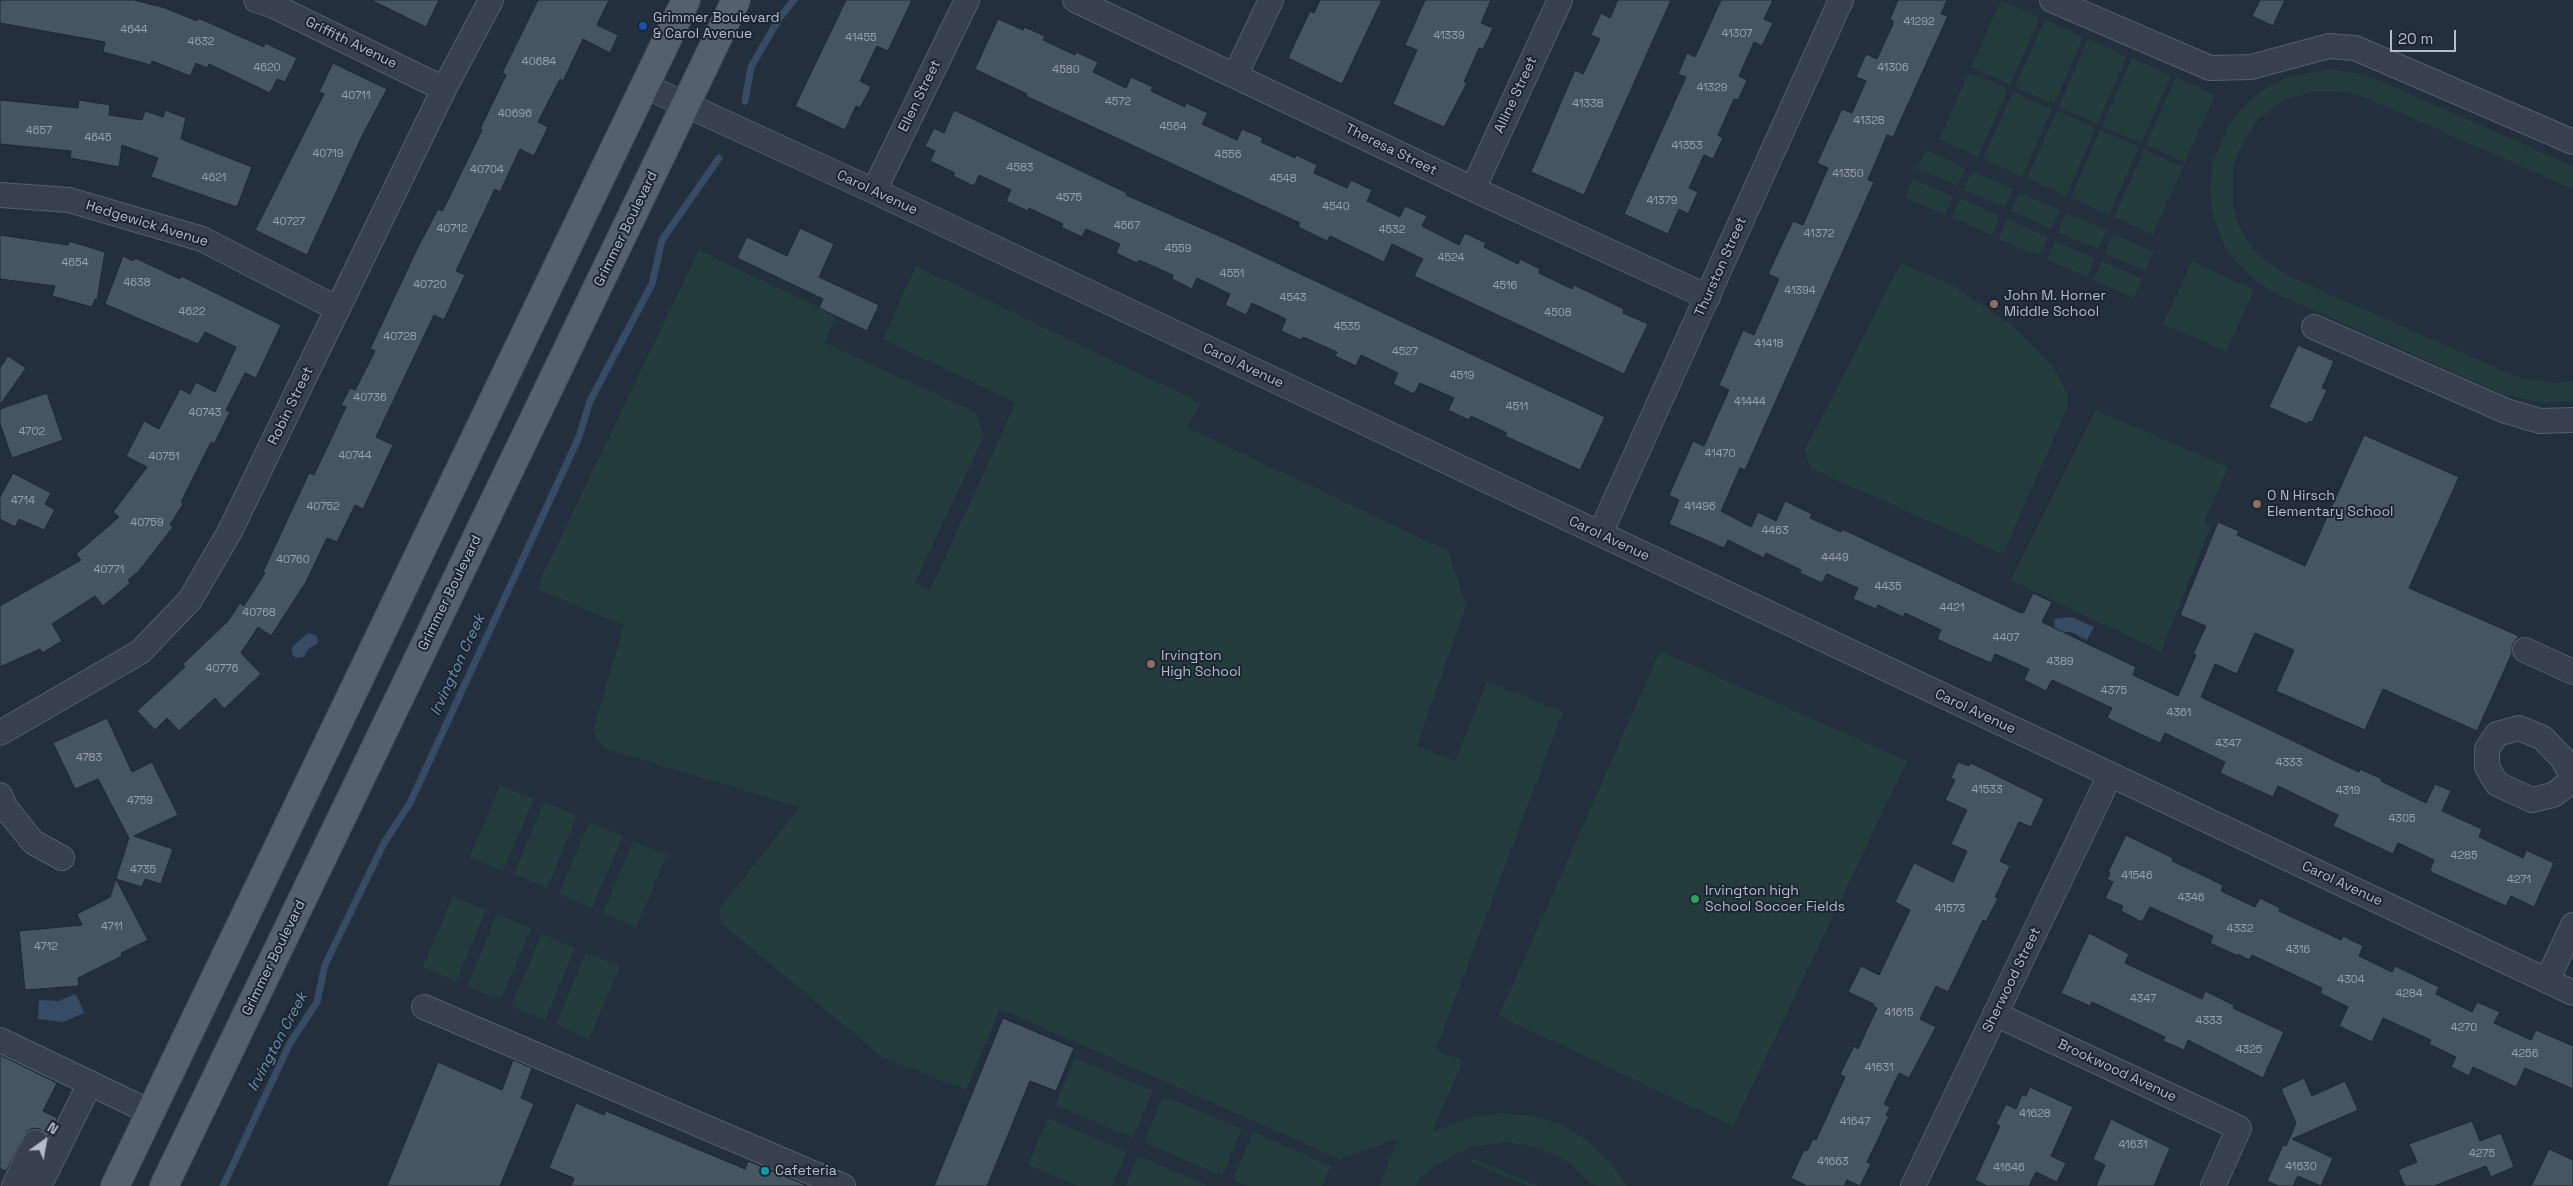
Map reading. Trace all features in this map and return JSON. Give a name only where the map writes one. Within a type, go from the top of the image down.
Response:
[{"type":"main road","points":[[115,1186],[686,0]]},
{"type":"main road","name":"Grimmer Boulevard","points":[[164,1186],[736,0]]},
{"type":"street","name":"Griffith Avenue","points":[[256,0],[274,6],[444,89]]},
{"type":"street","name":"Robin Street","points":[[0,733],[140,652],[190,600],[230,531],[444,89],[491,0]]},
{"type":"street","name":"Ellen Street","points":[[874,191],[967,0]]},
{"type":"street","name":"Theresa Street","points":[[1075,0],[1473,189],[1708,297]]},
{"type":"street","points":[[1235,76],[1271,0]]},
{"type":"street","name":"Alline Street","points":[[1473,189],[1560,0]]},
{"type":"street","name":"Thurston Street","points":[[1600,534],[1841,0]]},
{"type":"street","points":[[2052,0],[2210,68],[2251,67],[2329,46],[2356,48],[2573,142]]},
{"type":"street","name":"Carol Avenue","points":[[645,86],[874,191],[2573,993]]},
{"type":"street","name":"Hedgewick Avenue","points":[[0,195],[70,200],[202,239],[338,309]]},
{"type":"street","points":[[2314,327],[2506,411],[2540,421],[2573,420]]},
{"type":"street","points":[[2525,650],[2573,672]]},
{"type":"street","name":"Sherwood Street","points":[[1913,1186],[2110,775]]},
{"type":"street","points":[[0,795],[5,806],[33,842],[62,858]]},
{"type":"street","points":[[2548,981],[2573,925]]},
{"type":"street","points":[[424,1007],[843,1186]]},
{"type":"street","name":"Brookwood Avenue","points":[[1995,1014],[2239,1128],[2213,1186]]},
{"type":"street","points":[[0,1040],[150,1112]]},
{"type":"street","points":[[39,1186],[90,1083]]},
{"type":"street","points":[[14,1186],[35,1142]]},
{"type":"green space","points":[[2001,1],[2040,17],[2010,85],[1971,67]]},
{"type":"green space","points":[[2045,20],[2083,37],[2054,104],[2015,87]]},
{"type":"green space","points":[[2088,39],[2127,57],[2097,124],[2059,107]]},
{"type":"green space","points":[[2132,58],[2171,76],[2141,143],[2102,126]]},
{"type":"green space","points":[[2328,69],[2361,74],[2378,80],[2573,166],[2573,189],[2364,97],[2346,92],[2316,91],[2286,99],[2272,108],[2256,122],[2238,152],[2233,168],[2233,206],[2239,226],[2248,242],[2259,256],[2288,276],[2517,377],[2553,383],[2573,381],[2573,401],[2541,403],[2503,394],[2275,293],[2257,282],[2239,265],[2227,250],[2217,228],[2211,205],[2210,185],[2213,161],[2229,124],[2252,98],[2269,86],[2288,77]]},
{"type":"green space","points":[[1969,72],[2008,89],[1978,157],[1939,139]]},
{"type":"green space","points":[[2176,77],[2215,95],[2185,162],[2146,145]]},
{"type":"green space","points":[[2013,92],[2052,109],[2022,177],[1983,159]]},
{"type":"green space","points":[[2057,111],[2096,128],[2066,196],[2027,178]]},
{"type":"green space","points":[[2100,130],[2139,147],[2109,215],[2071,197]]},
{"type":"green space","points":[[1925,150],[1965,168],[1957,186],[1917,169]]},
{"type":"green space","points":[[2144,150],[2183,167],[2153,234],[2114,217]]},
{"type":"green space","points":[[1972,171],[2013,189],[2005,207],[1964,190]]},
{"type":"green space","points":[[1913,179],[1953,196],[1945,215],[1905,197]]},
{"type":"green space","points":[[2019,192],[2060,210],[2051,229],[2011,211]]},
{"type":"green space","points":[[1960,198],[2000,216],[1992,235],[1952,217]]},
{"type":"green space","points":[[2066,213],[2107,230],[2098,249],[2058,232]]},
{"type":"green space","points":[[2007,219],[2048,237],[2039,256],[1999,239]]},
{"type":"green space","points":[[2113,234],[2154,252],[2145,271],[2105,253]]},
{"type":"green space","points":[[2055,241],[2095,259],[2087,277],[2047,260]]},
{"type":"green space","points":[[699,250],[836,316],[825,343],[975,412],[984,436],[915,582],[930,590],[1016,403],[883,339],[916,266],[1201,403],[1187,427],[1448,551],[1466,605],[1417,746],[1455,761],[1487,681],[1563,712],[1436,1050],[1463,1061],[1432,1132],[1469,1118],[1499,1113],[1534,1116],[1562,1125],[1587,1140],[1610,1162],[1627,1186],[1594,1186],[1563,1158],[1536,1147],[1508,1142],[1470,1147],[1446,1159],[1422,1176],[1415,1186],[1379,1186],[1398,1139],[1340,1159],[1000,1009],[966,1090],[882,1057],[721,923],[720,908],[800,807],[609,750],[598,741],[593,730],[624,625],[536,589]]},
{"type":"green space","points":[[2102,261],[2142,279],[2134,298],[2093,280]]},
{"type":"green space","points":[[2192,261],[2254,290],[2226,352],[2163,324]]},
{"type":"green space","points":[[1901,263],[1952,285],[2010,324],[2052,365],[2067,393],[2067,408],[2003,554],[1810,468],[1805,450]]},
{"type":"green space","points":[[2096,410],[2228,467],[2204,522],[2211,526],[2161,652],[2011,580]]},
{"type":"green space","name":"Irvington high School Soccer Fields","points":[[1660,651],[1907,761],[1733,1126],[1499,1016]]},
{"type":"green space","points":[[500,785],[534,799],[503,871],[470,857]]},
{"type":"green space","points":[[544,802],[577,816],[547,888],[514,874]]},
{"type":"green space","points":[[589,822],[623,836],[592,908],[559,894]]},
{"type":"green space","points":[[633,841],[667,855],[636,927],[603,913]]},
{"type":"green space","points":[[453,896],[486,910],[456,982],[423,967]]},
{"type":"green space","points":[[497,914],[531,929],[501,1000],[467,986]]},
{"type":"green space","points":[[542,934],[575,948],[545,1020],[511,1006]]},
{"type":"green space","points":[[586,952],[620,966],[589,1039],[556,1024]]},
{"type":"green space","points":[[1075,1058],[1153,1091],[1133,1138],[1055,1105]]},
{"type":"green space","points":[[1163,1096],[1242,1129],[1222,1176],[1144,1142]]},
{"type":"green space","points":[[1048,1118],[1127,1152],[1112,1186],[1078,1186],[1028,1165]]},
{"type":"green space","points":[[1253,1132],[1331,1166],[1322,1186],[1249,1186],[1233,1179]]},
{"type":"green space","points":[[1138,1156],[1208,1186],[1126,1186]]},
{"type":"green space","points":[[1472,1158],[1538,1186],[1528,1186],[1471,1162]]},
{"type":"water","points":[[2072,617],[2094,627],[2087,640],[2071,632],[2055,632],[2054,619]]},
{"type":"water","points":[[308,633],[317,636],[318,643],[308,649],[304,657],[296,658],[292,654],[292,647]]},
{"type":"water","points":[[76,994],[84,1013],[63,1022],[38,1019],[39,1000],[58,1001]]},
{"type":"building","points":[[0,0],[134,0],[165,8],[197,21],[198,18],[264,47],[265,43],[297,58],[285,82],[277,79],[270,93],[209,64],[207,68],[196,63],[190,76],[152,61],[151,65],[103,52],[105,42],[0,23]]},
{"type":"building","points":[[371,0],[439,0],[426,27]]},
{"type":"building","points":[[538,0],[609,0],[597,25],[618,35],[610,53],[583,39],[563,81],[560,79],[538,122],[548,127],[534,156],[520,149],[500,192],[495,189],[456,271],[465,275],[444,320],[434,315],[376,437],[393,445],[363,509],[355,505],[337,542],[327,538],[306,582],[271,636],[258,627],[241,653],[261,674],[224,709],[215,698],[179,731],[167,718],[155,730],[137,711],[185,667],[183,664],[228,621],[240,603],[244,606],[265,573],[263,572],[309,473],[314,475],[346,407],[341,405],[350,388],[355,390],[375,351],[370,349],[417,249],[438,209],[442,211],[482,130],[480,129],[506,75],[502,73]]},
{"type":"building","points":[[846,0],[912,0],[888,51],[877,46],[860,81],[871,87],[860,108],[856,106],[845,130],[795,106]]},
{"type":"building","points":[[1320,0],[1382,0],[1342,84],[1288,58],[1310,11],[1314,13]]},
{"type":"building","points":[[1425,0],[1491,0],[1481,23],[1493,28],[1483,49],[1479,48],[1464,82],[1467,83],[1444,127],[1393,104],[1417,50],[1405,45]]},
{"type":"building","points":[[1618,0],[1671,0],[1584,195],[1531,172],[1575,70],[1583,74],[1600,39],[1591,35],[1601,13],[1610,18]]},
{"type":"building","points":[[1721,0],[1773,0],[1764,19],[1773,23],[1762,46],[1754,42],[1739,76],[1747,80],[1738,100],[1734,99],[1718,135],[1723,138],[1713,159],[1704,155],[1689,188],[1698,192],[1688,214],[1679,209],[1668,234],[1624,214],[1686,77],[1678,74],[1687,53],[1695,57]]},
{"type":"building","points":[[1898,0],[1947,0],[1941,14],[1948,16],[1893,137],[1887,135],[1868,180],[1874,182],[1745,470],[1740,468],[1721,511],[1751,527],[1758,512],[1776,521],[1785,501],[1812,514],[1810,518],[1841,532],[1842,529],[2021,613],[2024,612],[2033,593],[2052,602],[2042,622],[2136,667],[2133,675],[2178,696],[2196,655],[2193,654],[2206,626],[2180,615],[2218,522],[2239,531],[2237,535],[2305,566],[2364,435],[2459,477],[2409,588],[2519,636],[2512,645],[2512,653],[2477,731],[2383,689],[2365,730],[2276,691],[2294,650],[2255,633],[2237,674],[2215,664],[2201,697],[2359,772],[2360,769],[2382,779],[2381,781],[2426,803],[2435,784],[2451,791],[2442,811],[2482,829],[2479,837],[2523,858],[2526,850],[2554,863],[2534,907],[2511,896],[2506,906],[2433,873],[2430,870],[2434,860],[2398,843],[2393,854],[2333,826],[2338,815],[2278,786],[2273,797],[2220,773],[2225,762],[2165,733],[2160,743],[2138,733],[2107,718],[2112,708],[2052,680],[2046,691],[2024,680],[2029,669],[1995,654],[1991,663],[1937,639],[1941,630],[1905,613],[1903,617],[1878,605],[1876,609],[1853,599],[1858,588],[1827,574],[1822,583],[1800,573],[1801,570],[1766,553],[1764,558],[1728,540],[1724,548],[1669,524],[1679,500],[1669,495],[1693,441],[1704,446],[1729,390],[1719,385],[1743,330],[1754,335],[1779,279],[1768,274],[1793,221],[1803,225],[1828,168],[1817,163],[1842,109],[1852,113],[1866,81],[1856,77],[1866,54],[1877,59],[1893,24],[1893,21],[1890,19]]},
{"type":"building","points":[[2260,0],[2285,0],[2273,26],[2252,16]]},
{"type":"building","points":[[998,19],[1023,30],[1024,27],[1045,36],[1043,40],[1075,55],[1076,52],[1098,62],[1093,72],[1126,88],[1131,77],[1153,87],[1151,91],[1185,107],[1186,103],[1208,113],[1202,124],[1237,140],[1242,129],[1263,138],[1261,142],[1295,158],[1296,155],[1317,165],[1314,173],[1347,188],[1351,180],[1372,190],[1367,201],[1400,217],[1405,206],[1427,216],[1422,226],[1459,245],[1465,233],[1486,243],[1484,247],[1518,264],[1520,259],[1540,269],[1539,273],[1572,289],[1574,285],[1624,309],[1623,313],[1648,324],[1624,374],[1414,276],[1423,259],[1392,244],[1384,262],[1330,236],[1327,241],[1298,227],[1300,223],[1026,96],[1027,94],[975,69]]},
{"type":"building","points":[[333,63],[387,89],[363,134],[307,255],[255,230],[324,94],[319,92]]},
{"type":"building","points":[[0,100],[78,108],[79,100],[110,105],[109,115],[142,120],[145,111],[163,117],[165,110],[186,118],[181,139],[252,167],[237,207],[151,177],[158,158],[122,145],[119,167],[70,158],[71,151],[0,144]]},
{"type":"building","points":[[954,110],[1127,193],[1126,195],[1226,239],[1605,417],[1580,470],[1505,436],[1507,433],[1471,416],[1469,420],[1448,410],[1454,398],[1420,383],[1414,394],[1393,384],[1398,373],[1361,355],[1356,366],[1335,356],[1337,352],[1303,337],[1301,340],[1281,331],[1286,319],[1252,303],[1246,315],[1225,305],[1230,294],[1197,278],[1192,289],[1172,279],[1173,275],[1139,260],[1137,263],[1116,253],[1120,244],[1086,229],[1082,237],[1061,227],[1063,224],[1029,208],[1028,211],[1006,201],[1011,190],[979,175],[974,186],[953,176],[955,173],[930,161],[935,151],[925,146],[934,128],[944,133]]},
{"type":"building","points":[[800,228],[834,244],[819,277],[879,305],[867,331],[819,308],[823,299],[737,258],[747,237],[787,256]]},
{"type":"building","points":[[0,235],[68,245],[69,241],[105,252],[97,300],[95,299],[92,307],[52,296],[55,286],[0,279]]},
{"type":"building","points":[[123,256],[133,261],[135,258],[180,279],[181,276],[281,325],[256,378],[245,373],[226,410],[230,412],[214,444],[211,442],[181,502],[183,504],[170,525],[173,527],[138,572],[128,580],[130,583],[103,606],[95,596],[52,624],[62,641],[42,653],[40,649],[0,667],[0,606],[81,560],[76,554],[119,517],[113,512],[147,467],[126,456],[144,421],[159,429],[180,389],[190,394],[196,382],[215,392],[236,347],[205,332],[198,344],[105,304]]},
{"type":"building","points":[[2298,345],[2334,361],[2322,388],[2327,390],[2312,422],[2309,421],[2307,424],[2269,407]]},
{"type":"building","points":[[8,356],[26,368],[0,405],[0,368]]},
{"type":"building","points":[[47,393],[63,440],[12,458],[0,424],[0,409]]},
{"type":"building","points":[[13,473],[51,493],[45,504],[55,510],[44,530],[19,519],[15,527],[0,519],[0,497]]},
{"type":"building","points":[[107,718],[132,772],[152,762],[178,815],[134,836],[173,849],[161,884],[145,879],[142,887],[116,879],[148,940],[121,953],[122,956],[78,978],[79,986],[25,990],[19,931],[82,925],[77,914],[110,897],[129,838],[98,779],[75,789],[53,743]]},
{"type":"building","points":[[1958,762],[1969,766],[1971,763],[2044,799],[2031,827],[2019,822],[2000,861],[2010,866],[1995,897],[1998,898],[1986,922],[1983,920],[1948,992],[1936,986],[1920,1019],[1936,1027],[1909,1078],[1899,1073],[1884,1104],[1890,1107],[1886,1115],[1889,1116],[1867,1162],[1871,1164],[1860,1186],[1847,1180],[1844,1186],[1807,1186],[1791,1178],[1804,1150],[1807,1151],[1813,1139],[1816,1140],[1845,1077],[1840,1074],[1854,1046],[1858,1049],[1877,1008],[1873,1006],[1874,1004],[1848,992],[1861,966],[1879,975],[1910,910],[1895,902],[1914,863],[1953,882],[1967,851],[1951,844],[1967,810],[1945,800],[1955,780],[1951,778]]},
{"type":"building","points":[[2126,835],[2173,858],[2172,861],[2223,885],[2221,891],[2255,907],[2260,898],[2280,908],[2279,911],[2341,940],[2343,936],[2363,946],[2359,956],[2392,972],[2395,966],[2439,987],[2436,994],[2472,1012],[2477,1002],[2500,1012],[2494,1023],[2531,1040],[2536,1030],[2573,1046],[2573,1089],[2525,1068],[2516,1087],[2473,1067],[2469,1076],[2451,1067],[2456,1057],[2429,1044],[2431,1040],[2383,1018],[2372,1042],[2339,1026],[2348,1007],[2320,993],[2322,988],[2252,955],[2249,960],[2210,943],[2213,936],[2150,907],[2142,922],[2121,911],[2123,906],[2105,898],[2113,882],[2107,879],[2110,873],[2108,872]]},
{"type":"building","points":[[2089,933],[2129,954],[2125,963],[2202,999],[2205,991],[2234,1005],[2233,1008],[2284,1032],[2263,1078],[2188,1040],[2184,1050],[2163,1041],[2165,1037],[2092,1002],[2090,1006],[2061,993]]},
{"type":"building","points":[[1003,1018],[1074,1048],[1056,1091],[1030,1081],[987,1186],[934,1186]]},
{"type":"building","points":[[0,1055],[57,1083],[43,1111],[57,1118],[48,1137],[40,1129],[33,1128],[27,1131],[6,1171],[0,1169]]},
{"type":"building","points":[[513,1060],[532,1068],[521,1098],[534,1104],[500,1186],[387,1186],[438,1062],[502,1090]]},
{"type":"building","points":[[2304,1078],[2312,1096],[2345,1081],[2358,1110],[2292,1139],[2333,1158],[2321,1186],[2298,1176],[2293,1186],[2279,1186],[2267,1181],[2283,1145],[2286,1146],[2296,1123],[2281,1089]]},
{"type":"building","points":[[2030,1087],[2073,1107],[2051,1156],[2066,1163],[2057,1182],[2036,1172],[2029,1186],[1987,1186],[1975,1180],[2000,1126],[1996,1124],[2006,1104],[2016,1109],[2022,1095],[2026,1096]]},
{"type":"building","points":[[576,1103],[604,1115],[606,1111],[745,1169],[748,1161],[808,1186],[571,1186],[574,1178],[549,1168]]},
{"type":"building","points":[[2111,1119],[2170,1148],[2154,1186],[2096,1186],[2105,1165],[2093,1159]]},
{"type":"building","points":[[2472,1121],[2480,1141],[2501,1133],[2514,1167],[2491,1177],[2486,1166],[2434,1186],[2405,1186],[2398,1170],[2417,1162],[2409,1144]]},
{"type":"building","points":[[2549,1149],[2573,1160],[2573,1186],[2531,1186]]},
{"type":"waterway","name":"Irvington Creek","points":[[745,101],[751,67],[780,17],[794,0]]},
{"type":"waterway","name":"Irvington Creek","points":[[223,1186],[290,1043],[317,1002],[325,965],[384,843],[410,803],[579,437],[590,401],[652,284],[662,240],[719,158]]},
{"type":"place","name":"Grimmer Boulevard & Carol Avenue","points":[[643,26]]},
{"type":"place","name":"John M. Horner Middle School","points":[[1994,304]]},
{"type":"place","name":"O N Hirsch Elementary School","points":[[2257,504]]},
{"type":"place","name":"Irvington High School","points":[[1151,664]]},
{"type":"place","name":"Irvington high School Soccer Fields","points":[[1695,899]]},
{"type":"place","name":"Cafeteria","points":[[765,1171]]}]
